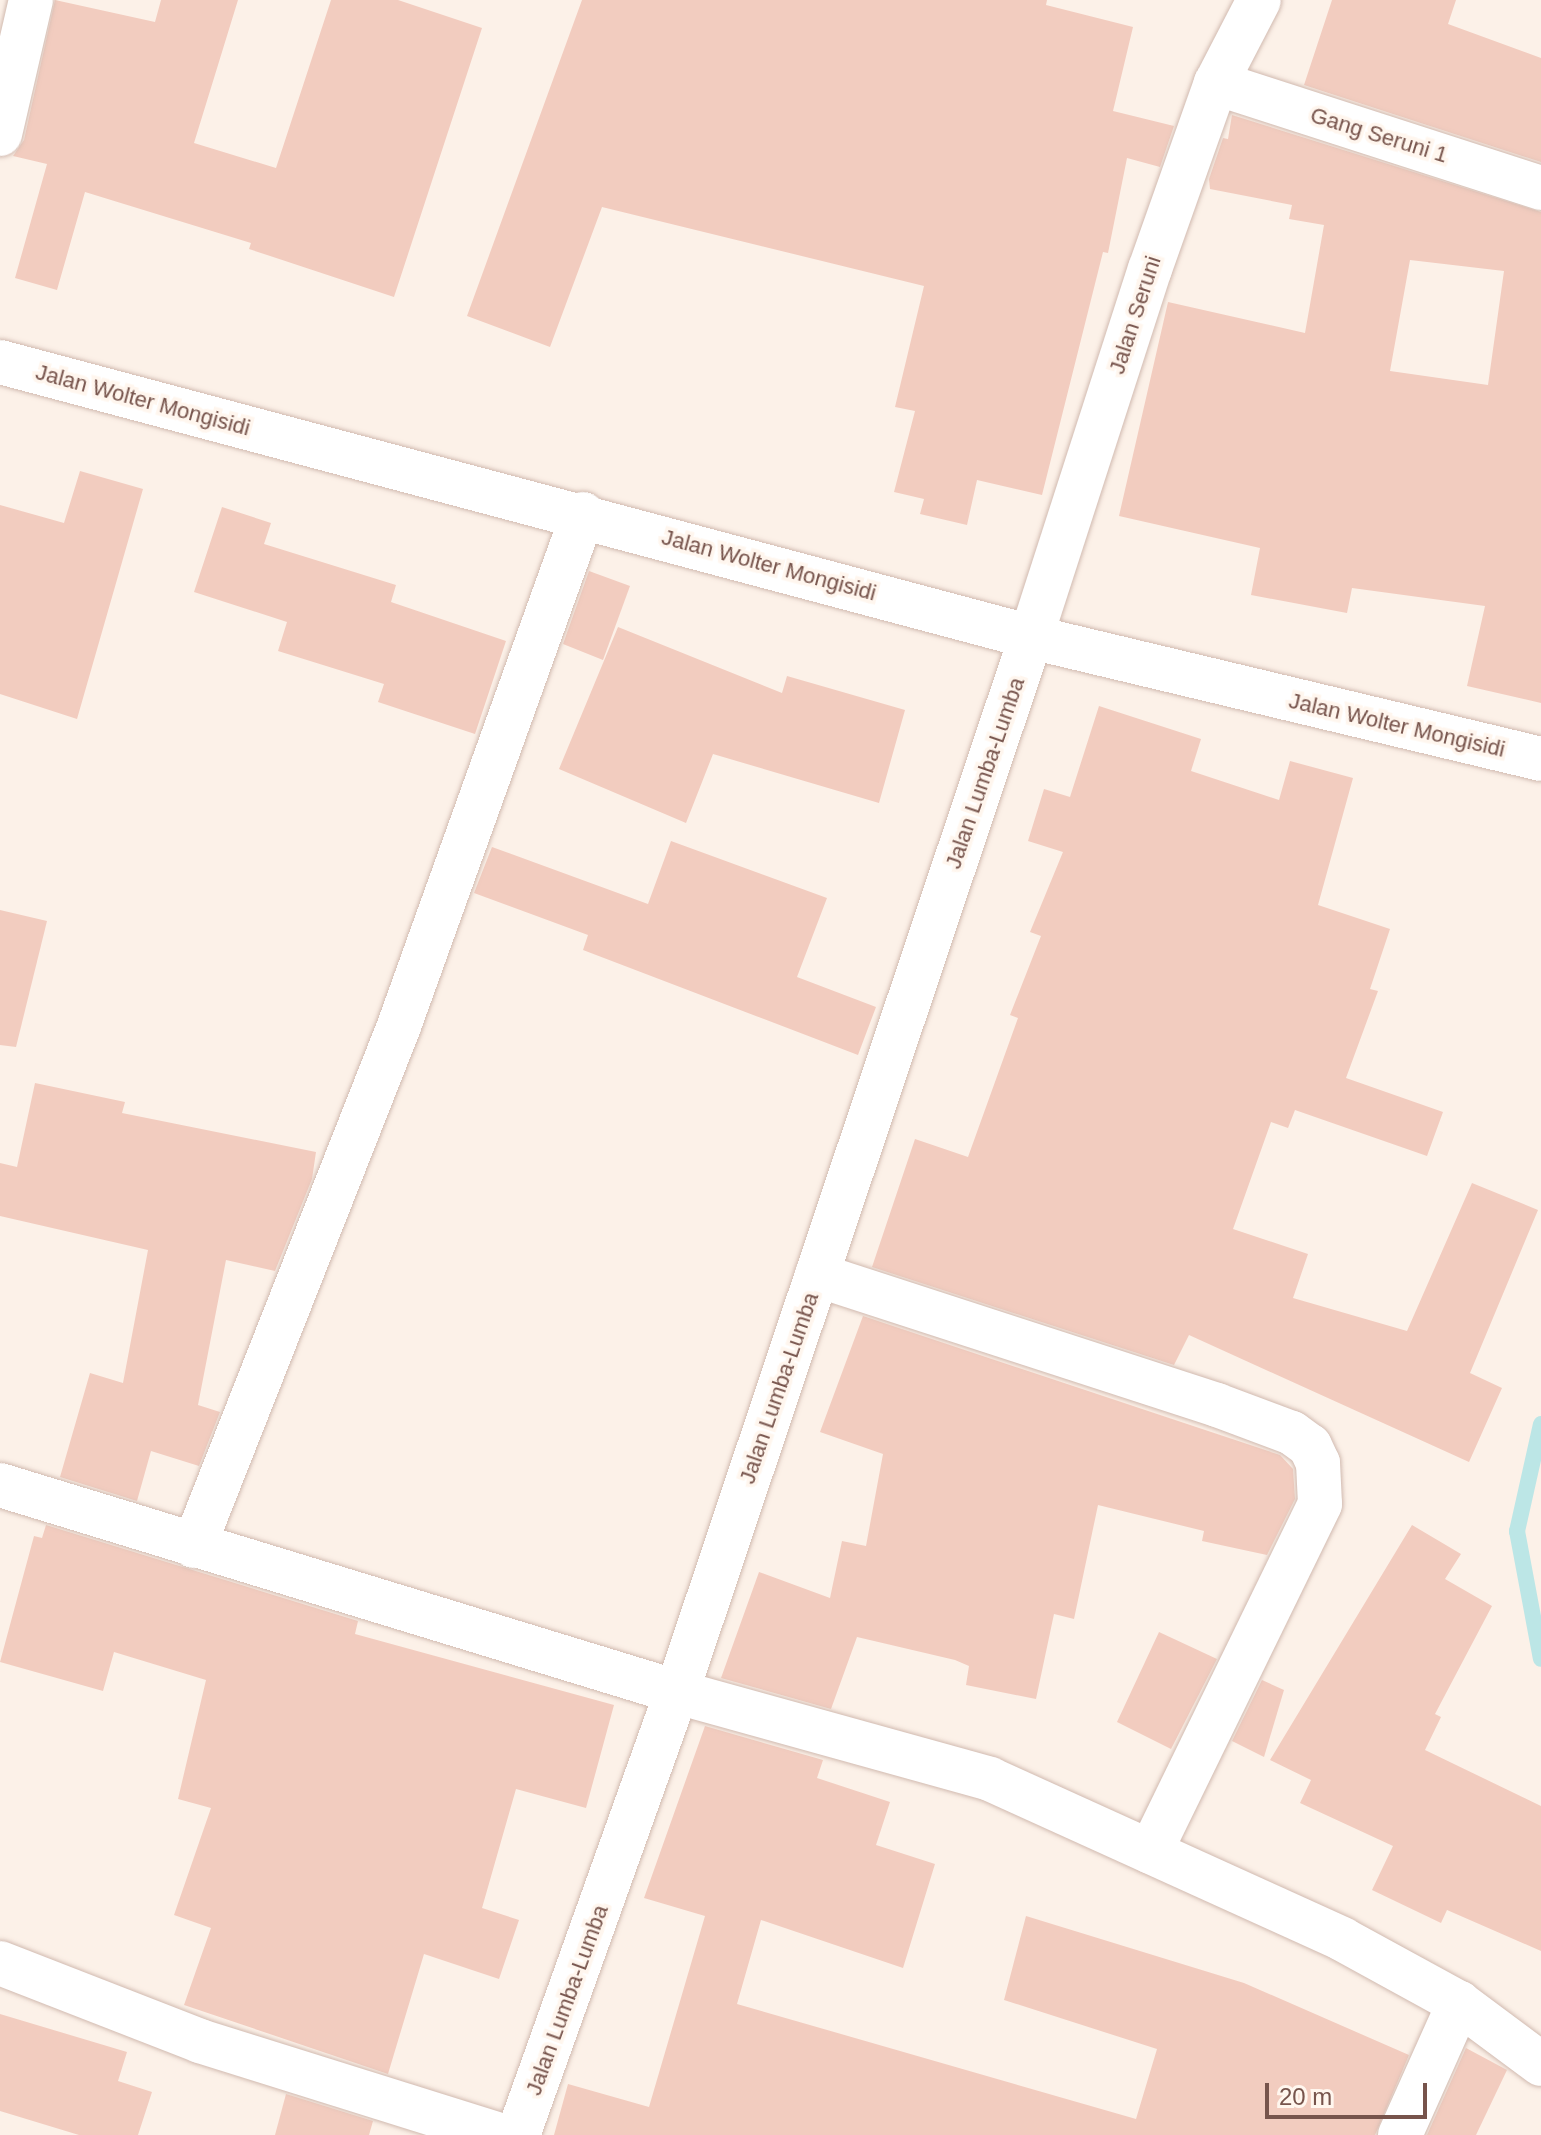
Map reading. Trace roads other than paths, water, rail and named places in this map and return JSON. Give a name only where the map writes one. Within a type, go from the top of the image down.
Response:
[{"type":"street","points":[[0,134],[31,0]]},
{"type":"street","name":"Jalan Seruni","points":[[1031,637],[1150,269],[1216,83],[1259,0]]},
{"type":"street","name":"Gang Seruni 1","points":[[1216,83],[1541,188]]},
{"type":"street","name":"Jalan Wolter Mongisidi","points":[[0,362],[583,514],[1031,637],[1541,759]]},
{"type":"street","points":[[194,1546],[399,1026],[583,514]]},
{"type":"street","name":"Jalan Lumba-Lumba","points":[[518,2135],[677,1692],[1031,637]]},
{"type":"street","points":[[817,1275],[1217,1405],[1292,1433],[1310,1446],[1318,1463],[1320,1504],[1150,1852]]},
{"type":"street","points":[[0,1485],[677,1692],[990,1779],[1342,1939],[1459,2003],[1541,2064]]},
{"type":"street","points":[[0,1963],[200,2041],[500,2135]]},
{"type":"street","points":[[1400,2135],[1459,2003]]},
{"type":"waterway","points":[[1541,1424],[1517,1531],[1541,1659]]}]
